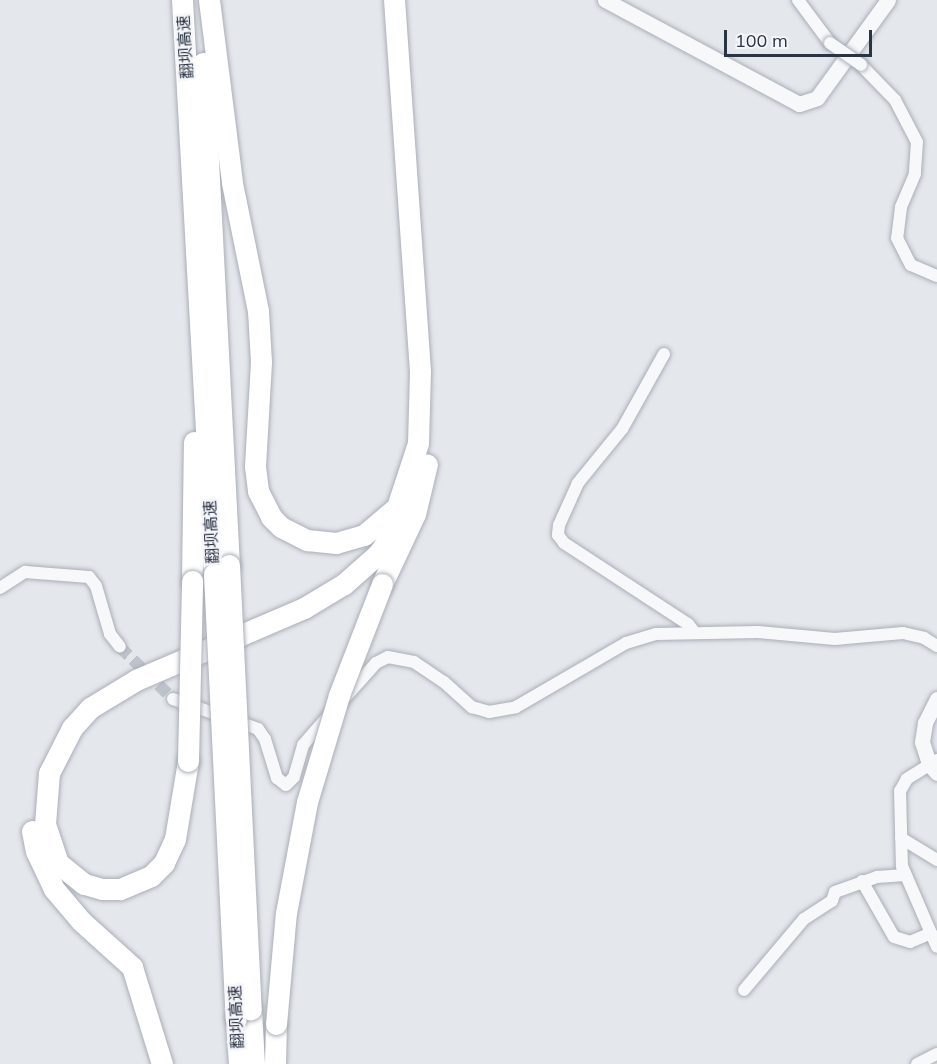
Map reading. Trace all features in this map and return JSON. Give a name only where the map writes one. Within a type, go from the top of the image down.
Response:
[{"type":"highway","name":"翻坝高速","points":[[182,0],[198,262],[221,570]]},
{"type":"highway","name":"翻坝高速","points":[[199,0],[221,570],[244,1013],[254,1064]]},
{"type":"highway","points":[[209,0],[232,183],[258,311],[261,362],[255,466],[258,491],[271,517],[281,527],[321,543],[336,543],[364,535],[397,507]]},
{"type":"highway","points":[[162,1064],[132,968],[66,906],[44,870],[36,851],[31,811],[41,756],[69,711],[97,687],[318,585],[370,545],[397,507],[418,443],[421,396],[394,0]]},
{"type":"highway","points":[[275,1064],[276,1024],[286,913],[307,802],[339,695],[382,584],[415,514],[425,473],[434,396],[408,0]]},
{"type":"highway","points":[[198,262],[192,581],[188,761],[175,839],[164,863],[151,876],[120,889],[102,889],[84,884],[58,863],[45,824],[44,798],[52,765],[72,728],[112,693],[304,608],[344,584],[393,535],[425,473]]},
{"type":"highway","name":"翻坝高速","points":[[239,1064],[244,1013]]},
{"type":"street","points":[[605,0],[799,104],[817,98],[888,0]]},
{"type":"street","points":[[798,0],[830,43],[861,65],[895,100],[917,142],[915,174],[901,207],[897,238],[911,264],[937,276]]},
{"type":"street","points":[[664,354],[622,429],[578,483],[559,525],[558,535],[564,543],[688,624],[695,633]]},
{"type":"street","points":[[0,588],[25,572],[89,577],[96,586],[110,634],[120,647]]},
{"type":"street","points":[[173,699],[258,729],[277,778],[286,785],[294,777],[303,745],[371,668],[388,657],[402,658],[425,669],[472,707],[498,712],[524,703],[635,639],[695,633],[758,632],[835,639],[903,633],[914,634],[937,646]]},
{"type":"street","points":[[937,699],[925,723],[922,742],[934,766],[902,784],[905,875],[912,882],[937,947]]},
{"type":"street","points":[[902,838],[937,860]]},
{"type":"street","points":[[744,990],[810,913],[832,901],[835,892],[861,881],[905,875]]},
{"type":"street","points":[[861,881],[894,937],[910,942],[931,933]]},
{"type":"street","points":[[917,1064],[937,1054]]},
{"type":"tunnel","points":[[120,647],[173,699]]}]
